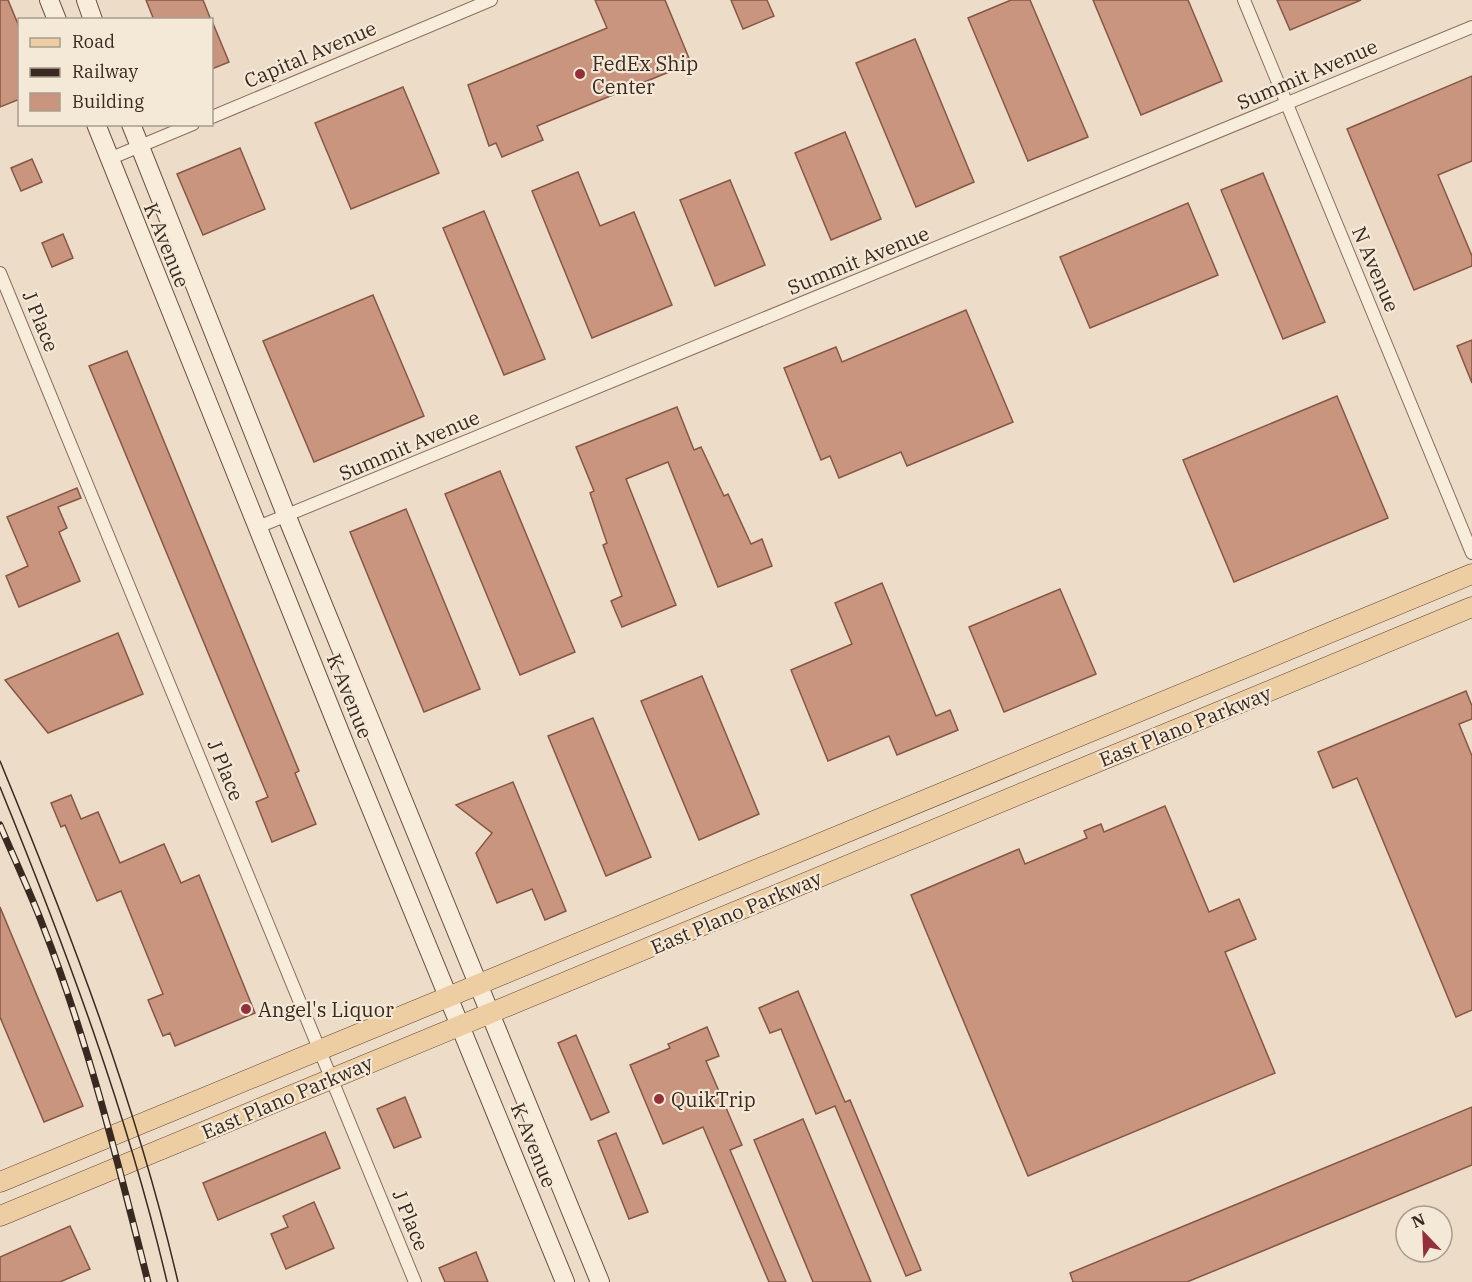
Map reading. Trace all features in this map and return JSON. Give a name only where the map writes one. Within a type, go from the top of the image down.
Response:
[{"type":"main road","points":[[49,0],[56,18]]},
{"type":"main road","points":[[86,0],[92,18]]},
{"type":"main road","name":"K Avenue","points":[[97,126],[347,750],[565,1282]]},
{"type":"main road","name":"K Avenue","points":[[132,126],[287,517],[600,1282]]},
{"type":"main road","name":"East Plano Parkway","points":[[0,1182],[448,995],[1472,574]]},
{"type":"main road","name":"East Plano Parkway","points":[[0,1216],[1472,607]]},
{"type":"main road","points":[[1244,667],[1257,697]]},
{"type":"main road","points":[[347,750],[377,738]]},
{"type":"main road","points":[[994,770],[1006,800]]},
{"type":"main road","points":[[837,835],[865,857]]},
{"type":"main road","points":[[692,930],[693,895]]},
{"type":"street","name":"Capital Avenue","points":[[213,117],[491,0]]},
{"type":"street","name":"N Avenue","points":[[1244,0],[1472,553]]},
{"type":"street","name":"Summit Avenue","points":[[258,527],[1472,27]]},
{"type":"street","points":[[109,159],[188,126]]},
{"type":"street","name":"J Place","points":[[0,273],[416,1282]]},
{"type":"building","points":[[0,0],[8,0],[18,24],[18,100],[0,107]]},
{"type":"building","points":[[146,0],[203,0],[210,18],[153,18]]},
{"type":"building","name":"FedEx Ship Center","points":[[595,0],[665,0],[691,63],[537,126],[543,140],[502,157],[496,143],[489,146],[468,85],[607,28]]},
{"type":"building","points":[[731,0],[767,0],[774,16],[743,29]]},
{"type":"building","points":[[1011,0],[1030,0],[1088,137],[1028,161],[968,18]]},
{"type":"building","points":[[1093,0],[1188,0],[1222,81],[1141,115]]},
{"type":"building","points":[[1277,0],[1361,0],[1290,30]]},
{"type":"building","points":[[213,23],[229,62],[213,69]]},
{"type":"building","points":[[915,39],[974,182],[916,207],[856,63]]},
{"type":"building","points":[[1472,76],[1472,161],[1438,175],[1472,256],[1472,266],[1414,290],[1347,129]]},
{"type":"building","points":[[403,87],[439,173],[351,209],[315,123]]},
{"type":"building","points":[[845,132],[881,219],[831,240],[795,153]]},
{"type":"building","points":[[240,148],[265,209],[203,235],[177,174]]},
{"type":"building","points":[[32,159],[42,182],[21,191],[11,168]]},
{"type":"building","points":[[578,172],[600,226],[634,212],[672,305],[592,338],[532,191]]},
{"type":"building","points":[[1263,173],[1325,322],[1283,339],[1221,190]]},
{"type":"building","points":[[730,180],[765,265],[715,286],[680,200]]},
{"type":"building","points":[[1188,203],[1218,275],[1090,328],[1060,257]]},
{"type":"building","points":[[484,211],[545,359],[504,375],[443,228]]},
{"type":"building","points":[[63,234],[73,258],[52,267],[42,243]]},
{"type":"building","points":[[373,295],[424,416],[314,462],[263,341]]},
{"type":"building","points":[[966,310],[1013,422],[907,466],[901,452],[839,478],[830,456],[821,460],[784,368],[836,347],[842,362]]},
{"type":"building","points":[[1472,340],[1472,383],[1457,346]]},
{"type":"building","points":[[127,351],[299,771],[295,773],[316,824],[272,842],[256,802],[268,797],[89,366]]},
{"type":"building","points":[[1337,396],[1388,518],[1234,582],[1183,460]]},
{"type":"building","points":[[677,407],[694,450],[701,447],[724,496],[728,494],[751,544],[762,539],[772,566],[718,587],[668,462],[626,479],[676,605],[622,627],[611,601],[622,596],[603,545],[607,543],[590,493],[594,491],[576,447]]},
{"type":"building","points":[[500,471],[575,652],[520,675],[445,494]]},
{"type":"building","points":[[77,488],[81,498],[58,507],[67,528],[59,532],[80,581],[19,607],[6,576],[28,566],[7,517]]},
{"type":"building","points":[[406,509],[480,689],[424,712],[350,532]]},
{"type":"building","points":[[882,583],[936,716],[950,710],[958,730],[897,755],[889,736],[828,761],[791,670],[852,644],[835,603]]},
{"type":"building","points":[[1060,589],[1096,674],[1004,712],[969,627]]},
{"type":"building","points":[[118,633],[143,694],[48,733],[5,680]]},
{"type":"building","points":[[702,676],[759,814],[699,840],[641,701]]},
{"type":"building","points":[[1466,691],[1472,706],[1472,719],[1459,724],[1472,756],[1472,1010],[1456,1017],[1357,778],[1333,788],[1318,752]]},
{"type":"building","points":[[593,718],[651,857],[606,876],[548,736]]},
{"type":"building","points":[[513,782],[566,911],[545,920],[532,889],[497,903],[476,853],[492,833],[456,805]]},
{"type":"building","points":[[71,795],[81,819],[98,812],[120,863],[164,844],[181,883],[199,875],[255,1013],[175,1046],[170,1033],[163,1036],[148,1000],[163,994],[121,891],[97,901],[65,825],[61,827],[51,803]]},
{"type":"building","points":[[1165,806],[1209,912],[1239,899],[1256,939],[1225,952],[1275,1073],[1028,1176],[911,895],[1019,849],[1025,864],[1087,838],[1084,831],[1101,824],[1104,832]]},
{"type":"building","points":[[0,907],[83,1106],[44,1122],[0,1017]]},
{"type":"building","points":[[798,991],[845,1102],[850,1100],[921,1270],[906,1276],[835,1106],[816,1114],[781,1029],[770,1033],[759,1008]]},
{"type":"building","points":[[707,1027],[719,1056],[706,1061],[742,1145],[730,1150],[786,1282],[769,1282],[703,1127],[663,1144],[630,1065],[670,1048],[668,1044]]},
{"type":"building","points":[[576,1035],[609,1112],[591,1120],[558,1043]]},
{"type":"building","points":[[405,1097],[421,1137],[394,1148],[377,1109]]},
{"type":"building","points":[[1472,1107],[1472,1165],[1187,1282],[1073,1282],[1070,1273]]},
{"type":"building","points":[[803,1119],[871,1282],[813,1282],[754,1140]]},
{"type":"building","points":[[325,1132],[340,1168],[218,1220],[203,1183]]},
{"type":"building","points":[[616,1133],[648,1212],[629,1219],[598,1141]]},
{"type":"building","points":[[314,1202],[334,1248],[286,1269],[271,1234],[288,1227],[283,1216]]},
{"type":"building","points":[[70,1226],[90,1269],[60,1282],[0,1282],[0,1257]]},
{"type":"building","points":[[476,1252],[488,1282],[445,1282],[439,1268]]},
{"type":"tram line","points":[[0,761],[100,1018],[142,1149],[178,1282]]},
{"type":"tram line","points":[[0,787],[71,970],[114,1093],[167,1282]]},
{"type":"railway","points":[[0,825],[38,913],[74,1013],[113,1147],[148,1282]]},
{"type":"place","name":"FedEx Ship Center","points":[[580,74]]},
{"type":"place","name":"Angel's Liquor","points":[[246,1009]]},
{"type":"place","name":"QuikTrip","points":[[659,1099]]}]
